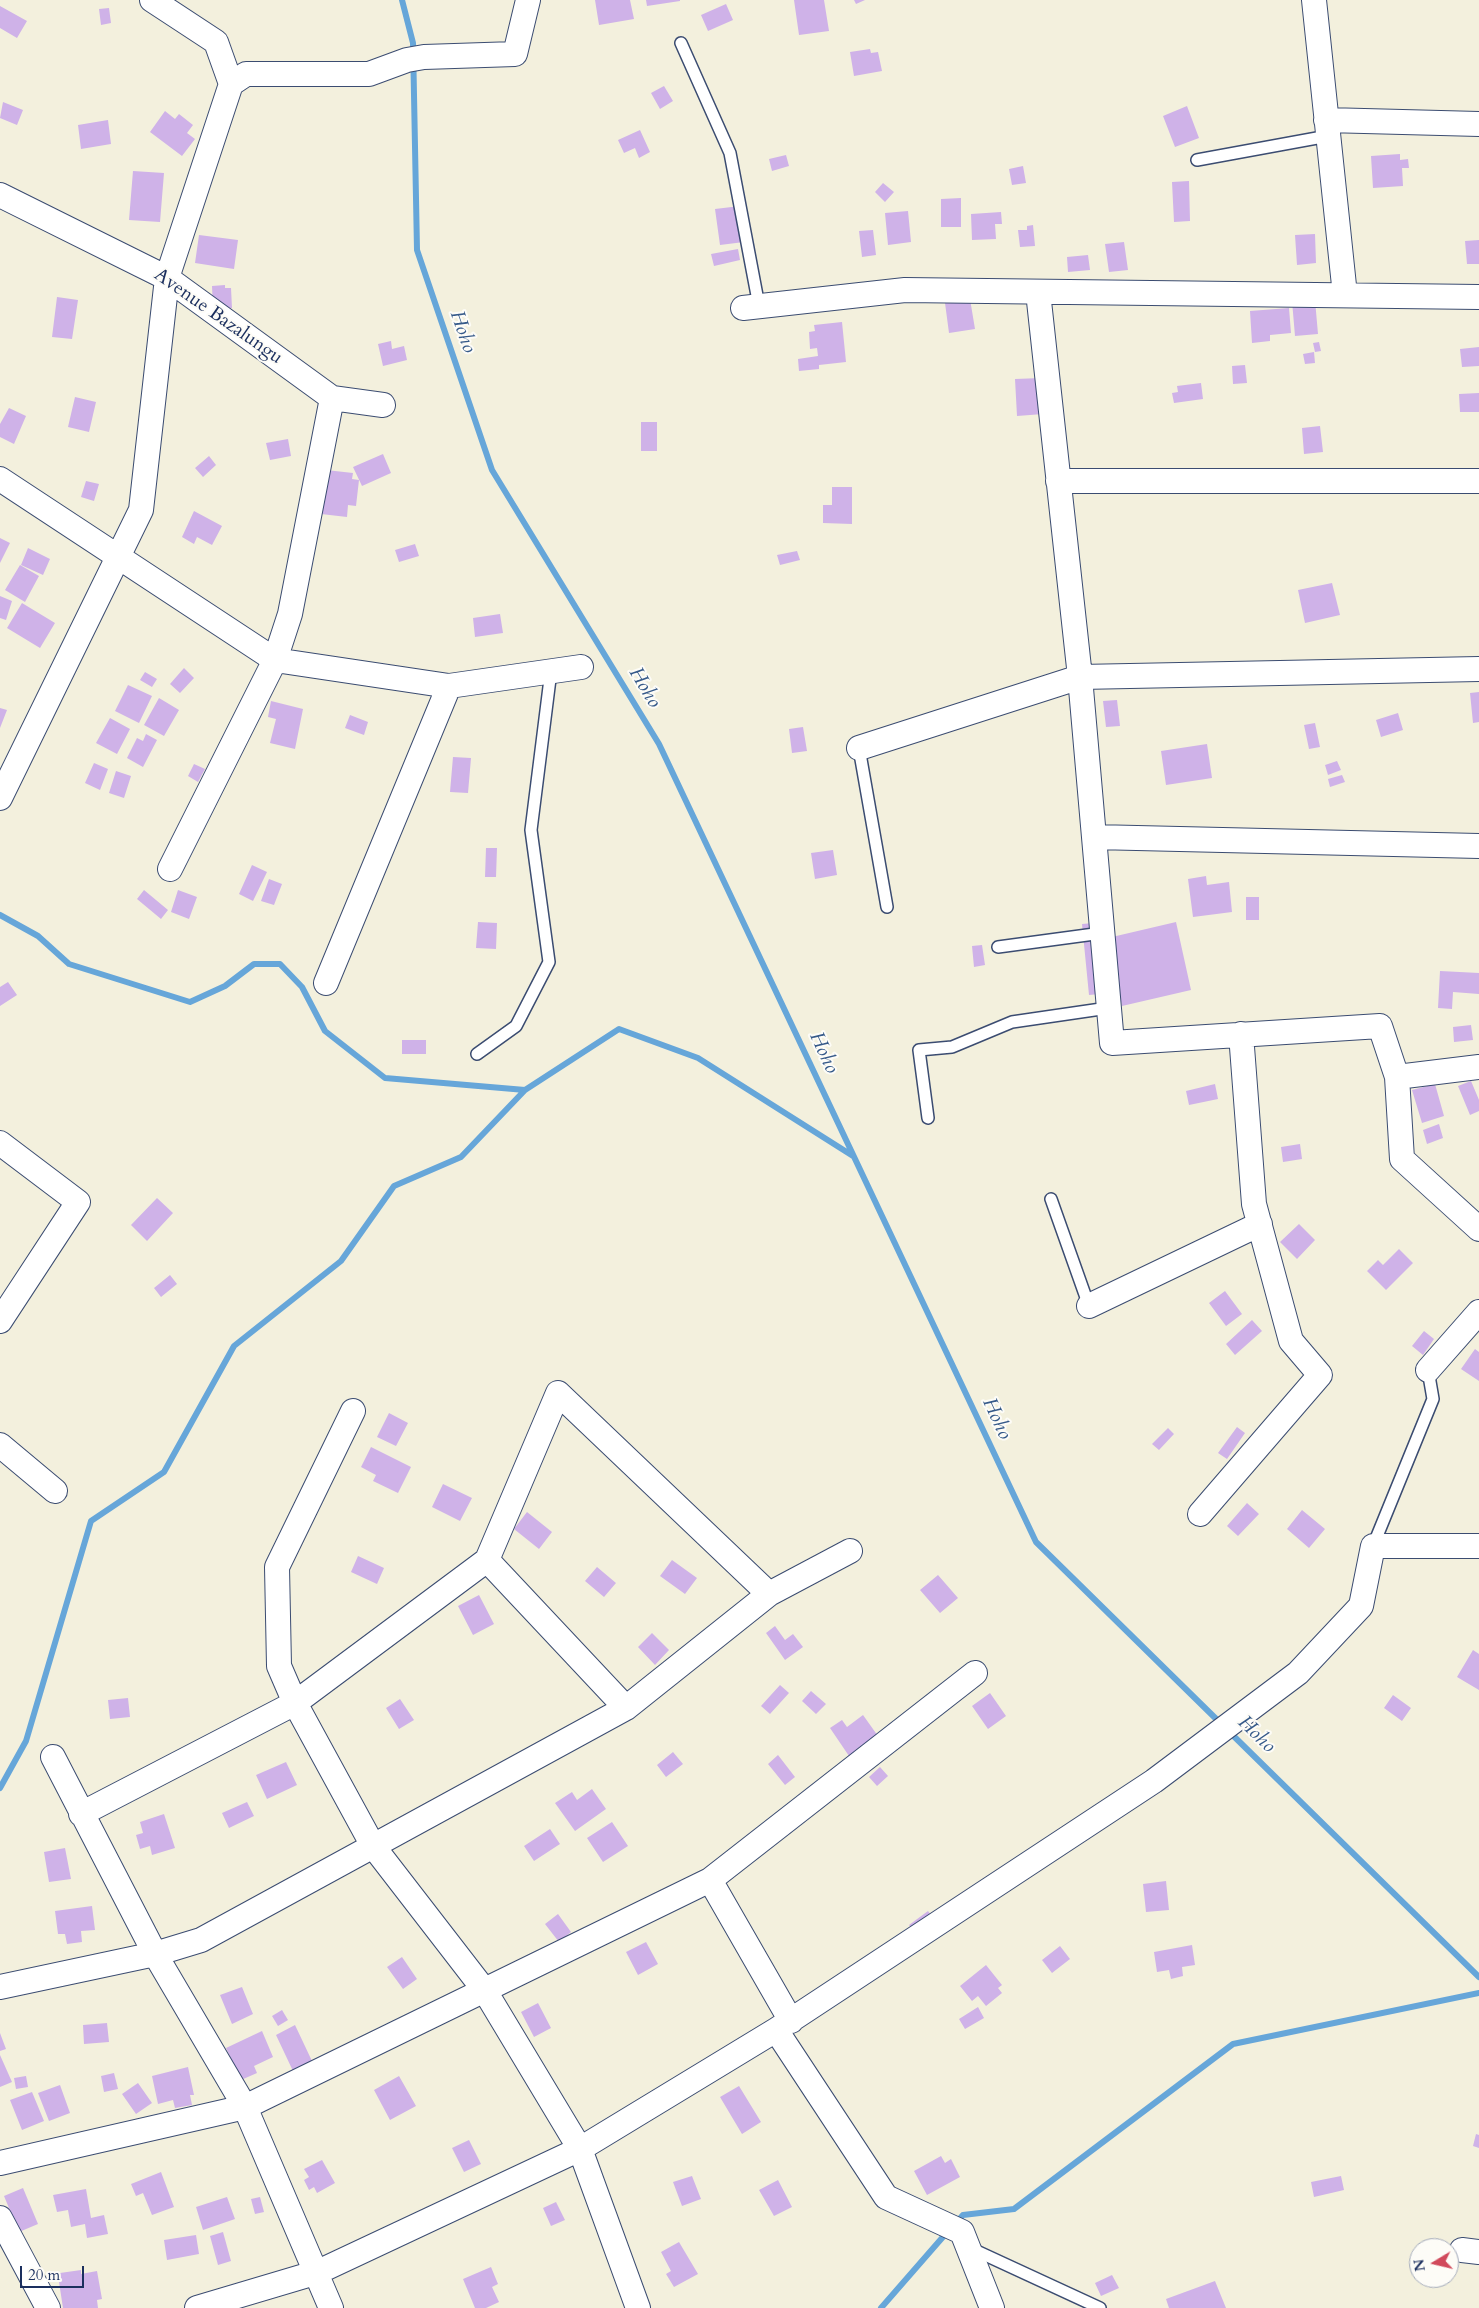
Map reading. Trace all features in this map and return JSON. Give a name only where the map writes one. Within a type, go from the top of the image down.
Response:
[{"type":"street","points":[[0,798],[120,558],[141,510],[167,278],[231,84],[216,42],[152,0]]},
{"type":"street","points":[[231,84],[246,74],[369,74],[415,59],[515,54],[528,0]]},
{"type":"street","points":[[1314,0],[1345,295]]},
{"type":"street","points":[[1327,128],[1479,124]]},
{"type":"street","name":"Avenue Bazalungu","points":[[1,201],[167,278],[332,398],[383,405]]},
{"type":"street","points":[[751,307],[905,290],[1479,297]]},
{"type":"street","points":[[1038,292],[1080,677],[1112,1043],[1380,1026],[1397,1077],[1402,1159],[1479,1229]]},
{"type":"street","points":[[170,870],[275,660],[290,614],[332,398]]},
{"type":"street","points":[[0,479],[275,660],[449,686],[581,666]]},
{"type":"street","points":[[1058,481],[1479,482]]},
{"type":"street","points":[[860,748],[1080,677],[1479,669]]},
{"type":"street","points":[[326,983],[449,686]]},
{"type":"street","points":[[1094,837],[1479,846]]},
{"type":"street","points":[[1200,1514],[1320,1375],[1291,1341],[1254,1204],[1241,1034]]},
{"type":"street","points":[[1397,1077],[1479,1067]]},
{"type":"street","points":[[0,1143],[78,1202],[0,1321]]},
{"type":"street","points":[[1089,1306],[1260,1224]]},
{"type":"street","points":[[1428,1370],[1479,1312]]},
{"type":"street","points":[[81,1814],[295,1703],[487,1560],[558,1393],[769,1594]]},
{"type":"street","points":[[353,1411],[277,1567],[279,1666],[295,1703],[373,1846],[485,1991],[580,2149],[638,2308]]},
{"type":"street","points":[[0,1445],[55,1491]]},
{"type":"street","points":[[197,2308],[318,2272],[580,2149],[784,2026],[1154,1781],[1298,1673],[1361,1606],[1373,1546],[1479,1546]]},
{"type":"street","points":[[0,1987],[155,1954],[201,1940],[626,1708],[769,1594],[850,1551]]},
{"type":"street","points":[[487,1560],[626,1708]]},
{"type":"street","points":[[0,2163],[245,2107],[710,1880],[975,1673]]},
{"type":"street","points":[[53,1756],[81,1814],[155,1954],[245,2107],[318,2272],[331,2308]]},
{"type":"street","points":[[710,1880],[784,2026],[886,2197],[959,2235],[992,2308]]},
{"type":"street","points":[[0,2218],[48,2308]]},
{"type":"lane","points":[[681,43],[730,153],[751,307]]},
{"type":"lane","points":[[1197,160],[1327,128]]},
{"type":"lane","points":[[477,1054],[516,1026],[549,962],[531,830],[551,671]]},
{"type":"lane","points":[[860,748],[887,907]]},
{"type":"lane","points":[[998,947],[1102,933]]},
{"type":"lane","points":[[928,1118],[919,1050],[952,1047],[1012,1022],[1108,1008]]},
{"type":"lane","points":[[1051,1199],[1089,1306]]},
{"type":"lane","points":[[1373,1546],[1432,1399],[1428,1370]]},
{"type":"lane","points":[[959,2235],[1100,2308]]},
{"type":"building","points":[[595,0],[630,0],[634,19],[599,25]]},
{"type":"building","points":[[646,0],[680,0],[680,1],[647,6]]},
{"type":"building","points":[[794,0],[824,0],[829,31],[799,35]]},
{"type":"building","points":[[854,0],[865,0],[856,4]]},
{"type":"building","points":[[726,4],[733,20],[708,31],[701,15]]},
{"type":"building","points":[[0,6],[27,21],[17,38],[0,28]]},
{"type":"building","points":[[109,8],[111,23],[101,25],[99,9]]},
{"type":"building","points":[[870,49],[871,53],[878,52],[882,71],[854,76],[850,52]]},
{"type":"building","points":[[664,86],[673,101],[660,109],[651,93]]},
{"type":"building","points":[[3,102],[23,110],[17,125],[0,118]]},
{"type":"building","points":[[1187,106],[1199,138],[1175,147],[1163,116]]},
{"type":"building","points":[[165,111],[175,119],[179,114],[193,125],[187,133],[195,139],[182,156],[150,132]]},
{"type":"building","points":[[108,120],[111,144],[81,149],[78,125]]},
{"type":"building","points":[[640,130],[650,152],[639,158],[635,148],[624,153],[618,140]]},
{"type":"building","points":[[1400,154],[1400,160],[1408,159],[1409,168],[1402,168],[1403,186],[1373,188],[1371,156]]},
{"type":"building","points":[[786,155],[789,166],[772,171],[769,159]]},
{"type":"building","points":[[1023,166],[1026,183],[1012,185],[1009,169]]},
{"type":"building","points":[[133,171],[164,173],[160,222],[129,220]]},
{"type":"building","points":[[1189,181],[1190,221],[1174,222],[1172,182]]},
{"type":"building","points":[[883,183],[894,192],[885,202],[875,192]]},
{"type":"building","points":[[961,198],[961,227],[941,227],[941,199]]},
{"type":"building","points":[[740,206],[744,242],[720,245],[715,209]]},
{"type":"building","points":[[908,211],[911,242],[888,245],[885,213]]},
{"type":"building","points":[[1001,212],[1002,224],[995,224],[996,239],[972,240],[971,214]]},
{"type":"building","points":[[1033,225],[1035,246],[1020,247],[1018,230],[1027,230],[1027,226]]},
{"type":"building","points":[[873,230],[876,255],[862,257],[859,231]]},
{"type":"building","points":[[1315,234],[1316,263],[1297,265],[1295,235]]},
{"type":"building","points":[[199,235],[238,240],[234,269],[195,263]]},
{"type":"building","points":[[1479,240],[1479,264],[1467,264],[1465,241]]},
{"type":"building","points":[[1124,242],[1128,270],[1109,272],[1105,244]]},
{"type":"building","points":[[738,249],[740,260],[714,266],[711,254]]},
{"type":"building","points":[[1088,255],[1090,270],[1068,272],[1067,257]]},
{"type":"building","points":[[225,285],[225,288],[231,288],[232,308],[213,309],[212,286]]},
{"type":"building","points":[[57,297],[78,300],[72,339],[52,337]]},
{"type":"building","points":[[970,299],[975,329],[949,333],[945,303]]},
{"type":"building","points":[[1315,300],[1318,334],[1295,336],[1292,301]]},
{"type":"building","points":[[1289,308],[1291,333],[1270,335],[1270,341],[1252,343],[1250,311]]},
{"type":"building","points":[[842,322],[846,362],[819,365],[819,369],[799,371],[798,359],[818,356],[817,348],[810,349],[809,332],[815,331],[814,325]]},
{"type":"building","points":[[391,341],[392,349],[404,346],[407,360],[383,366],[378,344]]},
{"type":"building","points":[[1319,342],[1321,351],[1315,352],[1313,343]]},
{"type":"building","points":[[1479,347],[1479,366],[1462,367],[1460,349]]},
{"type":"building","points":[[1314,352],[1315,363],[1305,364],[1303,354]]},
{"type":"building","points":[[1245,365],[1247,383],[1233,384],[1232,366]]},
{"type":"building","points":[[1041,378],[1043,414],[1017,416],[1015,379]]},
{"type":"building","points":[[1201,383],[1203,399],[1174,403],[1172,393],[1178,392],[1177,386]]},
{"type":"building","points":[[1479,393],[1479,412],[1460,412],[1459,394]]},
{"type":"building","points":[[75,397],[96,402],[89,432],[68,427]]},
{"type":"building","points":[[9,408],[26,416],[14,444],[0,437],[0,424]]},
{"type":"building","points":[[641,422],[657,422],[657,451],[641,451]]},
{"type":"building","points":[[1320,426],[1323,452],[1304,454],[1302,428]]},
{"type":"building","points":[[288,439],[291,456],[270,460],[266,443]]},
{"type":"building","points":[[383,454],[391,473],[362,486],[353,467]]},
{"type":"building","points":[[209,456],[216,465],[203,477],[195,468]]},
{"type":"building","points":[[326,470],[353,473],[352,479],[359,480],[356,506],[348,505],[347,517],[321,514]]},
{"type":"building","points":[[86,481],[99,484],[94,501],[81,497]]},
{"type":"building","points":[[832,487],[852,487],[852,524],[823,523],[823,505],[832,505]]},
{"type":"building","points":[[194,511],[222,526],[212,545],[197,537],[194,544],[182,537]]},
{"type":"building","points":[[0,538],[10,543],[0,563]]},
{"type":"building","points":[[415,544],[419,556],[399,562],[395,550]]},
{"type":"building","points":[[28,548],[50,559],[43,575],[21,565]]},
{"type":"building","points":[[797,551],[800,560],[780,565],[777,555]]},
{"type":"building","points":[[20,565],[39,576],[25,602],[5,590]]},
{"type":"building","points":[[1332,583],[1340,615],[1305,623],[1298,590]]},
{"type":"building","points":[[0,596],[12,601],[6,620],[0,618]]},
{"type":"building","points":[[22,603],[55,623],[40,648],[7,628]]},
{"type":"building","points":[[500,614],[503,633],[475,637],[473,618]]},
{"type":"building","points":[[184,668],[194,678],[180,693],[170,684]]},
{"type":"building","points":[[145,672],[157,679],[152,687],[140,680]]},
{"type":"building","points":[[128,685],[152,696],[139,723],[115,711]]},
{"type":"building","points":[[1479,692],[1479,722],[1473,723],[1470,693]]},
{"type":"building","points":[[159,698],[179,710],[164,736],[144,725]]},
{"type":"building","points":[[1117,700],[1120,726],[1106,727],[1103,701]]},
{"type":"building","points":[[271,701],[303,709],[295,749],[270,743],[276,719],[268,717]]},
{"type":"building","points":[[0,708],[7,710],[0,728]]},
{"type":"building","points":[[1398,713],[1403,730],[1381,737],[1376,720]]},
{"type":"building","points":[[350,715],[368,722],[364,735],[345,728]]},
{"type":"building","points":[[110,718],[130,729],[117,754],[96,743]]},
{"type":"building","points":[[1315,723],[1320,747],[1309,749],[1304,725]]},
{"type":"building","points":[[803,727],[807,751],[792,753],[789,729]]},
{"type":"building","points":[[146,734],[157,740],[143,767],[127,758],[137,738],[143,741]]},
{"type":"building","points":[[1207,744],[1212,778],[1166,785],[1161,751]]},
{"type":"building","points":[[453,757],[471,758],[468,793],[450,792]]},
{"type":"building","points":[[1337,761],[1341,770],[1328,775],[1325,765]]},
{"type":"building","points":[[94,763],[108,769],[100,790],[85,783]]},
{"type":"building","points":[[194,764],[205,769],[198,782],[188,776]]},
{"type":"building","points":[[116,771],[131,776],[124,798],[109,793]]},
{"type":"building","points":[[1342,775],[1345,782],[1330,787],[1328,779]]},
{"type":"building","points":[[486,848],[497,848],[496,877],[485,877]]},
{"type":"building","points":[[833,850],[837,875],[815,879],[811,853]]},
{"type":"building","points":[[252,865],[267,872],[253,901],[239,894]]},
{"type":"building","points":[[1206,876],[1207,885],[1229,882],[1232,912],[1193,917],[1188,879]]},
{"type":"building","points":[[269,879],[282,884],[274,905],[261,901]]},
{"type":"building","points":[[144,890],[168,910],[161,919],[137,899]]},
{"type":"building","points":[[178,890],[197,897],[189,919],[171,912]]},
{"type":"building","points":[[1246,897],[1259,897],[1259,920],[1246,920]]},
{"type":"building","points":[[478,922],[497,923],[496,949],[476,948]]},
{"type":"building","points":[[1105,922],[1112,993],[1089,995],[1082,924]]},
{"type":"building","points":[[1176,922],[1191,990],[1122,1006],[1112,961],[1117,960],[1112,937]]},
{"type":"building","points":[[982,945],[985,965],[974,967],[972,946]]},
{"type":"building","points":[[1440,971],[1479,973],[1479,994],[1453,992],[1452,1009],[1438,1008]]},
{"type":"building","points":[[8,982],[17,995],[0,1006],[0,987]]},
{"type":"building","points":[[1471,1025],[1473,1040],[1454,1042],[1453,1027]]},
{"type":"building","points":[[402,1040],[426,1040],[426,1054],[402,1054]]},
{"type":"building","points":[[1471,1081],[1479,1100],[1479,1111],[1470,1115],[1458,1086]]},
{"type":"building","points":[[1215,1084],[1218,1099],[1189,1105],[1186,1091]]},
{"type":"building","points":[[1435,1084],[1444,1116],[1422,1123],[1412,1090]]},
{"type":"building","points":[[1439,1124],[1443,1138],[1427,1144],[1423,1130]]},
{"type":"building","points":[[1300,1144],[1302,1159],[1283,1162],[1281,1147]]},
{"type":"building","points":[[157,1198],[173,1213],[147,1241],[131,1225]]},
{"type":"building","points":[[1299,1224],[1315,1240],[1297,1259],[1280,1242]]},
{"type":"building","points":[[1399,1249],[1413,1263],[1386,1290],[1367,1271],[1378,1260],[1383,1265]]},
{"type":"building","points":[[170,1275],[177,1284],[161,1297],[154,1288]]},
{"type":"building","points":[[1225,1291],[1242,1314],[1226,1326],[1209,1303]]},
{"type":"building","points":[[1252,1320],[1262,1331],[1235,1355],[1226,1344]]},
{"type":"building","points":[[1424,1331],[1434,1339],[1423,1355],[1412,1346]]},
{"type":"building","points":[[1475,1349],[1479,1352],[1479,1381],[1461,1369]]},
{"type":"building","points":[[389,1413],[408,1423],[396,1446],[377,1437]]},
{"type":"building","points":[[1237,1427],[1245,1433],[1227,1459],[1218,1453]]},
{"type":"building","points":[[1168,1428],[1174,1434],[1159,1450],[1152,1444]]},
{"type":"building","points":[[371,1447],[411,1467],[398,1493],[373,1481],[376,1475],[361,1467]]},
{"type":"building","points":[[443,1484],[472,1498],[460,1521],[432,1507]]},
{"type":"building","points":[[1247,1503],[1259,1514],[1238,1536],[1227,1526]]},
{"type":"building","points":[[1302,1510],[1325,1529],[1309,1548],[1287,1529]]},
{"type":"building","points":[[527,1512],[552,1532],[539,1549],[514,1529]]},
{"type":"building","points":[[358,1556],[384,1568],[377,1584],[351,1572]]},
{"type":"building","points":[[672,1560],[697,1578],[685,1594],[660,1576]]},
{"type":"building","points":[[597,1567],[616,1583],[604,1597],[585,1581]]},
{"type":"building","points":[[938,1575],[958,1598],[940,1613],[920,1590]]},
{"type":"building","points":[[479,1595],[494,1624],[473,1635],[458,1606]]},
{"type":"building","points":[[775,1626],[785,1640],[793,1634],[803,1647],[785,1660],[766,1633]]},
{"type":"building","points":[[652,1633],[669,1650],[655,1665],[638,1647]]},
{"type":"building","points":[[1473,1650],[1479,1654],[1479,1690],[1457,1677]]},
{"type":"building","points":[[780,1685],[789,1693],[770,1714],[761,1706]]},
{"type":"building","points":[[811,1691],[826,1704],[816,1714],[802,1701]]},
{"type":"building","points":[[990,1693],[1006,1716],[988,1729],[972,1706]]},
{"type":"building","points":[[1393,1695],[1411,1708],[1402,1721],[1384,1708]]},
{"type":"building","points":[[128,1698],[130,1717],[110,1719],[108,1700]]},
{"type":"building","points":[[400,1699],[414,1720],[399,1729],[386,1708]]},
{"type":"building","points":[[863,1715],[878,1736],[849,1756],[830,1728],[842,1720],[847,1727]]},
{"type":"building","points":[[673,1752],[683,1764],[666,1777],[657,1765]]},
{"type":"building","points":[[778,1755],[795,1777],[785,1785],[768,1764]]},
{"type":"building","points":[[286,1762],[297,1785],[267,1799],[256,1775]]},
{"type":"building","points":[[880,1767],[888,1776],[877,1786],[869,1777]]},
{"type":"building","points":[[592,1789],[606,1809],[575,1831],[555,1803],[572,1792],[577,1800]]},
{"type":"building","points":[[247,1802],[254,1816],[229,1828],[222,1813]]},
{"type":"building","points":[[164,1814],[175,1848],[152,1855],[150,1846],[140,1849],[136,1835],[143,1833],[140,1822]]},
{"type":"building","points":[[612,1822],[628,1846],[603,1862],[587,1838]]},
{"type":"building","points":[[550,1829],[560,1844],[534,1861],[524,1846]]},
{"type":"building","points":[[65,1848],[71,1879],[49,1882],[44,1852]]},
{"type":"building","points":[[1166,1881],[1169,1910],[1146,1912],[1143,1884]]},
{"type":"building","points":[[92,1906],[95,1930],[81,1931],[82,1942],[67,1944],[65,1934],[58,1934],[55,1911]]},
{"type":"building","points":[[928,1911],[940,1927],[921,1941],[909,1925]]},
{"type":"building","points":[[558,1914],[571,1932],[559,1942],[545,1924]]},
{"type":"building","points":[[646,1942],[658,1964],[638,1975],[626,1952]]},
{"type":"building","points":[[1192,1945],[1195,1965],[1182,1967],[1183,1976],[1171,1979],[1169,1970],[1157,1972],[1154,1952]]},
{"type":"building","points":[[1060,1946],[1070,1959],[1052,1973],[1042,1960]]},
{"type":"building","points":[[402,1957],[417,1979],[403,1989],[387,1967]]},
{"type":"building","points":[[986,1965],[1002,1985],[998,1988],[1002,1993],[986,2006],[978,1996],[972,2001],[960,1986]]},
{"type":"building","points":[[242,1987],[253,2014],[232,2024],[220,1995]]},
{"type":"building","points":[[538,2003],[551,2028],[534,2037],[521,2012]]},
{"type":"building","points":[[978,2007],[984,2018],[965,2029],[959,2019]]},
{"type":"building","points":[[282,2010],[288,2020],[278,2026],[272,2016]]},
{"type":"building","points":[[107,2023],[109,2042],[84,2044],[83,2025]]},
{"type":"building","points":[[295,2025],[320,2078],[301,2088],[276,2035]]},
{"type":"building","points":[[262,2031],[273,2057],[254,2066],[257,2073],[241,2080],[226,2048]]},
{"type":"building","points":[[0,2033],[6,2049],[0,2051]]},
{"type":"building","points":[[0,2055],[12,2082],[0,2087]]},
{"type":"building","points":[[188,2067],[194,2095],[190,2095],[192,2105],[175,2108],[173,2100],[158,2104],[152,2076]]},
{"type":"building","points":[[114,2073],[118,2089],[104,2092],[101,2076]]},
{"type":"building","points":[[26,2076],[28,2087],[16,2089],[14,2078]]},
{"type":"building","points":[[399,2076],[416,2106],[390,2120],[374,2090]]},
{"type":"building","points":[[138,2083],[152,2103],[136,2114],[122,2094]]},
{"type":"building","points":[[60,2085],[70,2113],[49,2121],[38,2093]]},
{"type":"building","points":[[739,2086],[761,2122],[742,2134],[720,2097]]},
{"type":"building","points":[[32,2092],[44,2121],[22,2130],[10,2100]]},
{"type":"building","points":[[1476,2134],[1479,2135],[1479,2148],[1473,2146]]},
{"type":"building","points":[[469,2140],[481,2164],[464,2172],[452,2148]]},
{"type":"building","points":[[941,2156],[945,2163],[951,2159],[960,2177],[927,2195],[914,2171]]},
{"type":"building","points":[[322,2160],[335,2183],[317,2193],[314,2187],[309,2190],[304,2180],[309,2177],[304,2169]]},
{"type":"building","points":[[161,2172],[174,2207],[152,2215],[143,2193],[136,2196],[131,2184]]},
{"type":"building","points":[[692,2176],[701,2199],[682,2206],[673,2182]]},
{"type":"building","points":[[1341,2176],[1344,2190],[1314,2197],[1311,2182]]},
{"type":"building","points":[[778,2180],[792,2207],[774,2216],[759,2190]]},
{"type":"building","points":[[23,2188],[38,2224],[19,2232],[4,2196]]},
{"type":"building","points":[[86,2189],[91,2218],[104,2215],[108,2234],[87,2238],[85,2224],[71,2227],[68,2210],[57,2212],[53,2195]]},
{"type":"building","points":[[227,2197],[235,2219],[203,2230],[196,2207]]},
{"type":"building","points":[[260,2197],[264,2212],[255,2214],[251,2199]]},
{"type":"building","points":[[556,2202],[565,2220],[551,2226],[543,2208]]},
{"type":"building","points":[[223,2232],[231,2261],[218,2265],[210,2236]]},
{"type":"building","points":[[196,2235],[199,2254],[167,2260],[164,2240]]},
{"type":"building","points":[[679,2242],[698,2274],[674,2287],[666,2274],[671,2271],[661,2252]]},
{"type":"building","points":[[491,2267],[498,2284],[492,2287],[499,2302],[486,2308],[475,2308],[463,2279]]},
{"type":"building","points":[[81,2270],[81,2274],[97,2271],[102,2299],[97,2300],[98,2308],[63,2308],[59,2282],[61,2281],[60,2273]]},
{"type":"building","points":[[1112,2275],[1119,2288],[1101,2296],[1095,2283]]},
{"type":"building","points":[[1215,2281],[1226,2308],[1169,2308],[1166,2299]]},
{"type":"waterway","name":"Hoho","points":[[402,0],[413,43],[417,250],[492,470],[659,744],[1036,1542],[1479,1977]]},
{"type":"waterway","points":[[0,915],[38,936],[69,964],[190,1002],[225,986],[254,964],[280,964],[302,987],[325,1031],[385,1078],[525,1090]]},
{"type":"waterway","points":[[0,1788],[26,1741],[91,1521],[164,1472],[234,1346],[341,1261],[394,1186],[461,1157],[525,1090],[619,1029],[698,1058],[853,1156]]},
{"type":"waterway","points":[[956,2223],[963,2215],[1014,2209],[1233,2044],[1479,1993]]},
{"type":"waterway","points":[[881,2308],[949,2230]]}]
